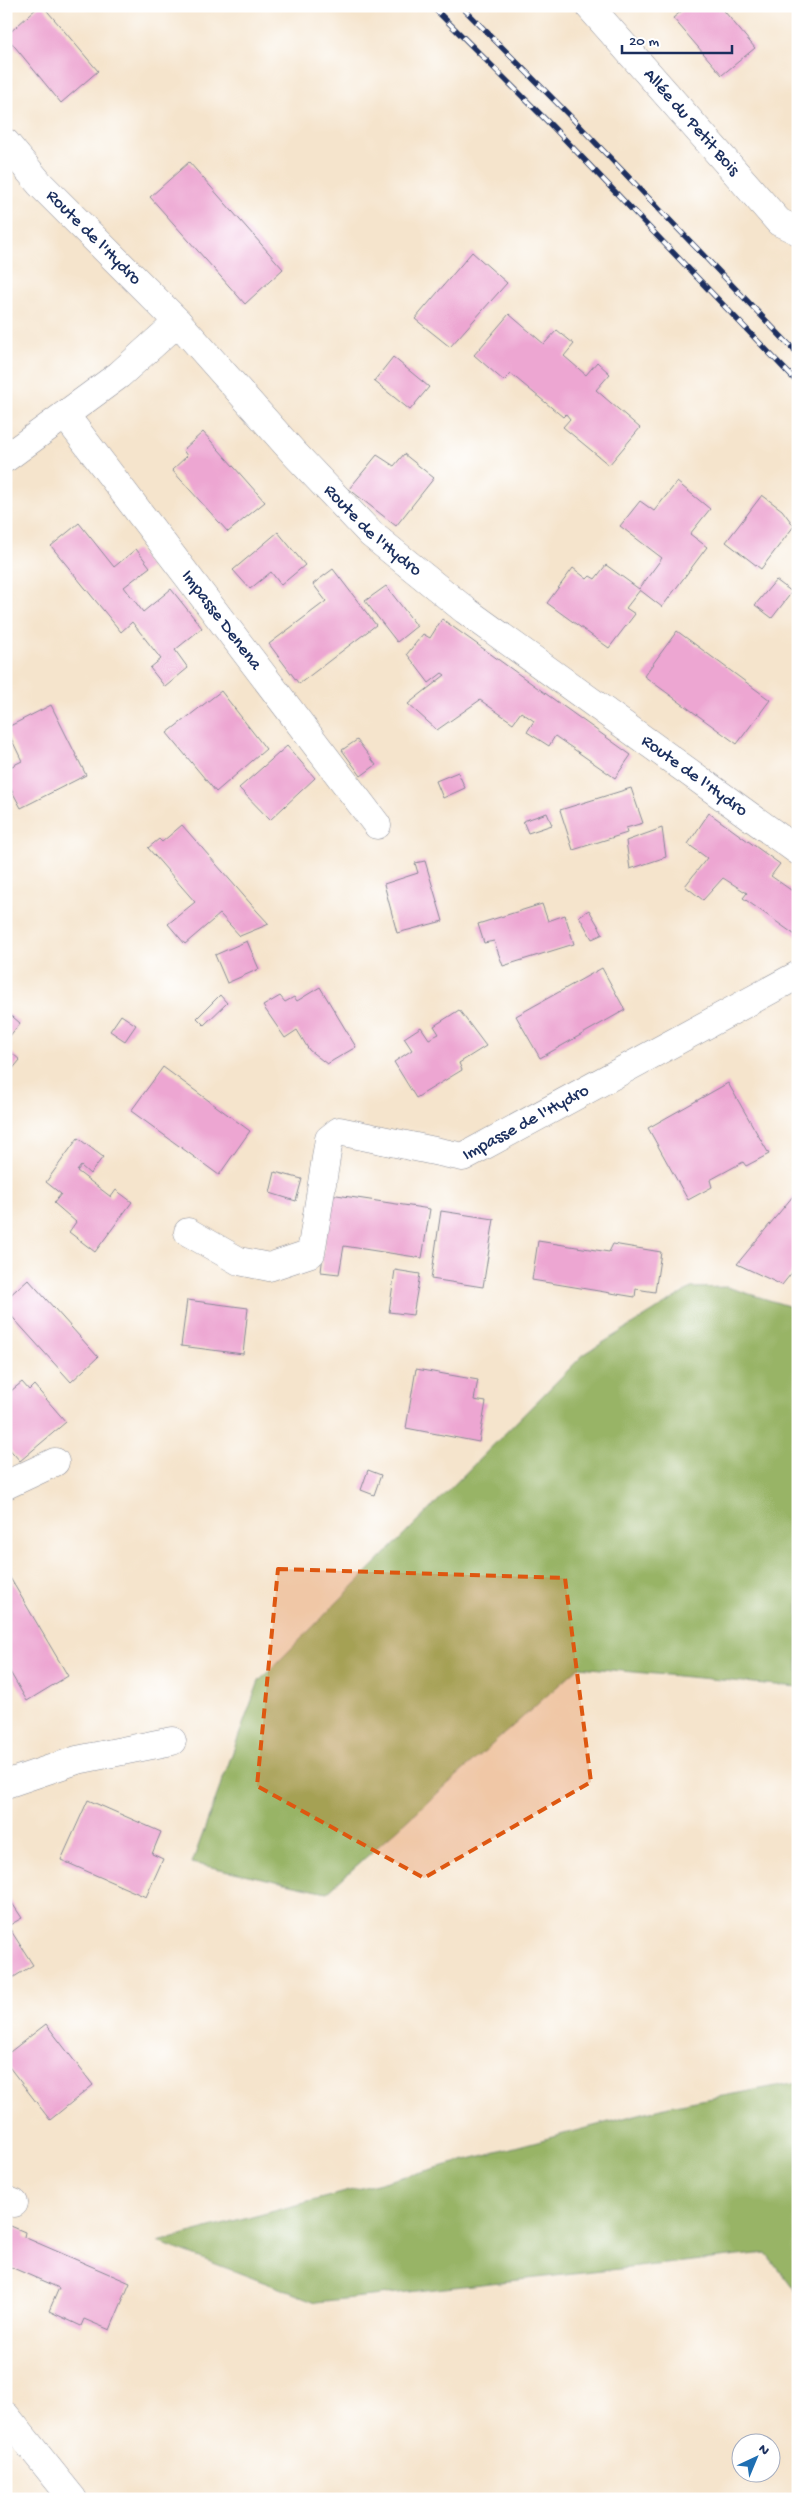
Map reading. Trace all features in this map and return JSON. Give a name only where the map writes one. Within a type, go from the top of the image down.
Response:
[{"type":"street","name":"Allée du Petit Bois","points":[[589,6],[779,222],[798,231]]},
{"type":"street","name":"Route de l'Hydro","points":[[6,142],[40,184],[178,322],[294,453],[371,534],[465,610],[798,851]]},
{"type":"street","points":[[6,458],[119,375],[178,322]]},
{"type":"street","name":"Impasse Denena","points":[[65,415],[377,825]]},
{"type":"street","name":"Impasse de l'Hydro","points":[[188,1232],[240,1261],[269,1267],[311,1253],[328,1139],[339,1130],[463,1157],[798,975]]},
{"type":"street","points":[[6,1484],[55,1462]]},
{"type":"street","points":[[6,1784],[77,1760],[172,1741]]},
{"type":"street","points":[[6,2416],[73,2499]]},
{"type":"highlighted area","points":[[278,1569],[565,1578],[591,1782],[424,1878],[257,1786]]},
{"type":"green space","points":[[727,1287],[798,1309],[798,1687],[579,1667],[327,1892],[192,1863],[259,1681],[583,1355],[691,1288]]},
{"type":"green space","points":[[798,2082],[798,2295],[766,2253],[316,2302],[158,2242],[669,2106]]},
{"type":"building","points":[[39,6],[43,6],[98,71],[61,103],[6,36]]},
{"type":"building","points":[[688,6],[720,6],[755,48],[722,75],[673,18]]},
{"type":"building","points":[[189,162],[283,269],[245,304],[150,197]]},
{"type":"building","points":[[472,252],[507,283],[450,347],[415,319]]},
{"type":"building","points":[[509,314],[544,344],[557,330],[574,344],[564,356],[586,375],[597,362],[610,374],[596,390],[640,428],[609,465],[563,427],[570,419],[566,414],[563,417],[511,374],[504,381],[474,355]]},
{"type":"building","points":[[393,357],[429,387],[410,410],[374,381]]},
{"type":"building","points":[[203,432],[265,502],[228,532],[172,470],[187,456],[183,450]]},
{"type":"building","points":[[404,454],[434,478],[396,526],[349,489],[377,455],[394,466]]},
{"type":"building","points":[[677,482],[710,509],[690,534],[707,547],[662,607],[640,590],[626,608],[635,614],[609,648],[547,603],[573,568],[587,579],[590,576],[595,579],[606,565],[639,589],[662,558],[620,526],[640,501],[654,511]]},
{"type":"building","points":[[762,495],[782,510],[794,526],[761,569],[726,542]]},
{"type":"building","points":[[79,523],[114,567],[136,549],[150,567],[124,587],[143,612],[171,589],[202,628],[175,650],[188,668],[165,687],[150,668],[161,659],[132,622],[121,632],[51,546]]},
{"type":"building","points":[[278,532],[305,565],[281,585],[271,572],[250,589],[233,570]]},
{"type":"building","points":[[333,569],[376,625],[299,684],[269,644],[326,601],[313,584]]},
{"type":"building","points":[[776,580],[792,592],[772,618],[755,605]]},
{"type":"building","points":[[386,586],[417,626],[397,642],[365,601]]},
{"type":"building","points":[[442,619],[631,755],[615,778],[555,736],[549,746],[527,732],[534,721],[521,712],[513,723],[480,700],[437,730],[408,704],[445,675],[442,673],[429,683],[407,654],[423,634],[430,638]]},
{"type":"building","points":[[677,631],[770,700],[737,744],[644,676]]},
{"type":"building","points":[[221,691],[266,749],[216,792],[167,733]]},
{"type":"building","points":[[51,705],[86,775],[21,808],[6,780],[6,769],[22,761],[6,728]]},
{"type":"building","points":[[357,740],[376,765],[361,776],[342,750]]},
{"type":"building","points":[[287,746],[315,778],[270,820],[239,788]]},
{"type":"building","points":[[458,772],[465,788],[443,798],[436,781]]},
{"type":"building","points":[[631,788],[643,823],[626,828],[627,833],[573,850],[560,810]]},
{"type":"building","points":[[547,813],[552,825],[528,833],[523,821]]},
{"type":"building","points":[[709,813],[780,864],[771,876],[798,895],[798,937],[743,898],[747,893],[723,878],[703,900],[685,886],[707,858],[688,844]]},
{"type":"building","points":[[182,825],[269,924],[240,936],[220,914],[185,944],[168,924],[195,902],[148,848],[159,839],[162,842]]},
{"type":"building","points":[[662,828],[666,857],[630,869],[626,841]]},
{"type":"building","points":[[425,861],[443,921],[397,933],[384,884],[418,873],[415,863]]},
{"type":"building","points":[[542,904],[548,921],[565,915],[574,944],[503,966],[494,941],[484,943],[478,924]]},
{"type":"building","points":[[589,910],[603,934],[592,939],[579,916]]},
{"type":"building","points":[[247,941],[259,969],[227,983],[215,955]]},
{"type":"building","points":[[602,968],[625,1010],[540,1058],[516,1016]]},
{"type":"building","points":[[320,987],[356,1047],[327,1064],[309,1050],[297,1030],[285,1038],[263,1006],[280,996],[285,1002],[294,997],[297,1001]]},
{"type":"building","points":[[220,995],[227,1003],[204,1025],[197,1018]]},
{"type":"building","points":[[459,1010],[486,1046],[459,1063],[462,1070],[416,1098],[394,1062],[412,1050],[404,1038],[421,1027],[429,1039],[439,1034],[434,1026]]},
{"type":"building","points":[[6,1011],[20,1023],[6,1041]]},
{"type":"building","points":[[121,1015],[136,1025],[125,1041],[110,1031]]},
{"type":"building","points":[[6,1048],[20,1060],[6,1077]]},
{"type":"building","points":[[163,1067],[250,1131],[219,1175],[131,1111]]},
{"type":"building","points":[[728,1083],[769,1154],[746,1166],[743,1162],[710,1180],[712,1187],[688,1200],[648,1128]]},
{"type":"building","points":[[78,1138],[103,1157],[90,1174],[81,1166],[77,1171],[111,1197],[116,1190],[132,1202],[95,1252],[69,1232],[76,1222],[54,1203],[61,1194],[46,1182]]},
{"type":"building","points":[[275,1172],[302,1179],[296,1201],[270,1193]]},
{"type":"building","points":[[798,1190],[798,1265],[782,1285],[737,1264]]},
{"type":"building","points":[[330,1194],[430,1209],[422,1258],[344,1246],[339,1274],[321,1272]]},
{"type":"building","points":[[441,1211],[494,1219],[483,1287],[431,1279]]},
{"type":"building","points":[[538,1241],[609,1252],[613,1244],[661,1252],[655,1292],[636,1289],[635,1297],[532,1280]]},
{"type":"building","points":[[395,1270],[420,1274],[413,1315],[389,1312]]},
{"type":"building","points":[[28,1279],[98,1357],[71,1382],[6,1310],[6,1299]]},
{"type":"building","points":[[187,1300],[248,1308],[243,1354],[181,1346]]},
{"type":"building","points":[[416,1369],[478,1380],[474,1400],[486,1402],[479,1442],[406,1428]]},
{"type":"building","points":[[22,1382],[29,1390],[34,1385],[66,1422],[20,1461],[6,1445],[6,1395]]},
{"type":"building","points":[[368,1470],[381,1475],[374,1495],[361,1490]]},
{"type":"building","points":[[9,1576],[68,1676],[27,1701],[6,1665],[6,1577]]},
{"type":"building","points":[[88,1800],[161,1832],[152,1854],[163,1859],[146,1897],[61,1860]]},
{"type":"building","points":[[6,1894],[22,1918],[8,1926],[33,1965],[6,1982]]},
{"type":"building","points":[[46,2024],[93,2085],[50,2120],[6,2063],[6,2055]]},
{"type":"building","points":[[6,2224],[25,2232],[24,2237],[130,2283],[110,2330],[84,2319],[81,2326],[49,2311],[59,2288],[6,2265]]},
{"type":"railway","points":[[432,6],[553,127],[798,383]]},
{"type":"railway","points":[[461,6],[568,114],[798,354]]}]
